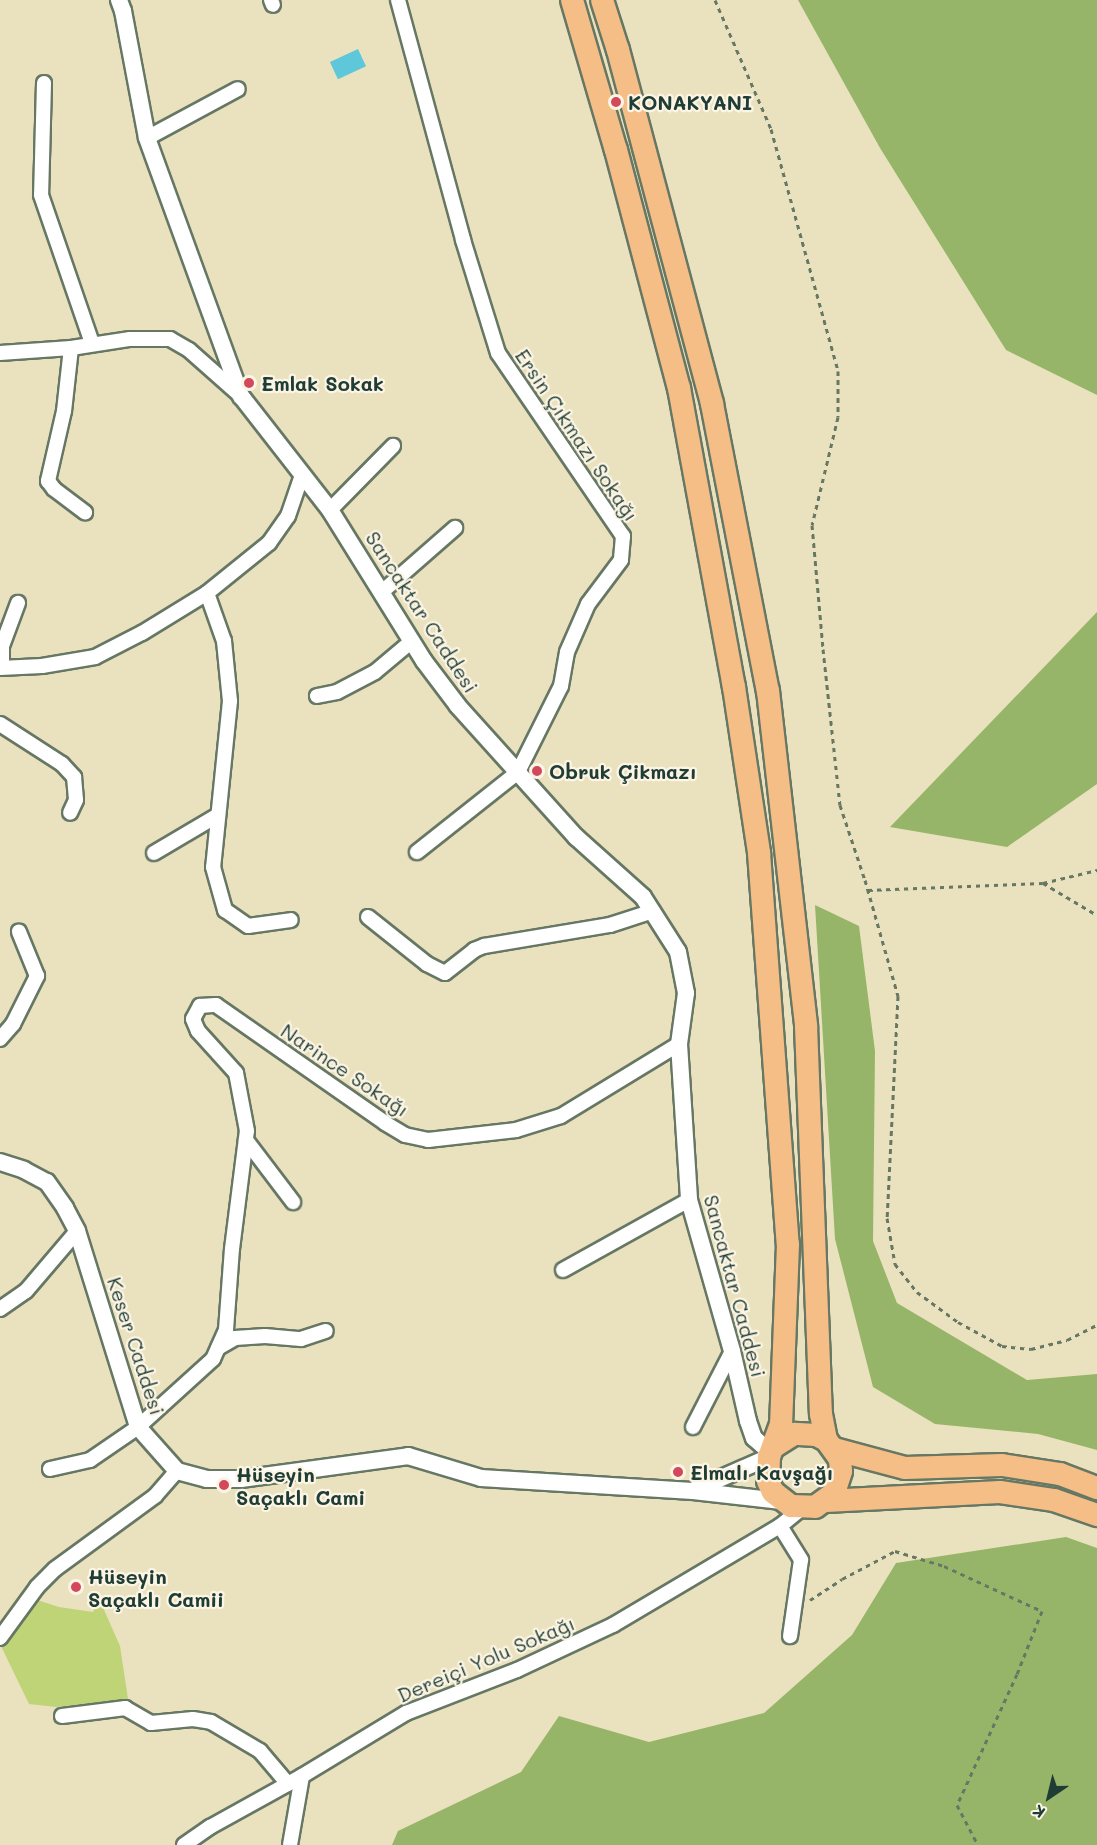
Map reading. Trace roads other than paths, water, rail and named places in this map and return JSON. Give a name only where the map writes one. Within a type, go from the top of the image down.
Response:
[{"type":"highway","points":[[572,0],[616,150],[679,388],[734,687],[759,853],[788,1244],[782,1424],[772,1452],[768,1481],[792,1504],[1000,1492],[1054,1500],[1097,1515]]},
{"type":"highway","points":[[602,0],[618,50],[712,404],[768,691],[806,1026],[821,1402],[830,1445],[842,1471],[840,1483],[826,1501]]},
{"type":"highway","points":[[772,1452],[794,1434],[805,1433],[830,1445],[904,1468],[1002,1466],[1060,1474],[1097,1488]]},
{"type":"street","name":"Sancaktar Caddesi","points":[[119,0],[147,138],[241,396],[330,510],[412,641],[458,706],[576,837],[643,897],[678,952],[686,993],[679,1044],[688,1200],[732,1351],[754,1438],[772,1452]]},
{"type":"street","name":"Ersin Çıkmazı Sokağı","points":[[398,0],[464,240],[498,353],[622,536],[621,560],[588,604],[567,652],[561,686],[518,772]]},
{"type":"street","points":[[44,83],[41,195],[92,343]]},
{"type":"street","points":[[147,138],[238,89]]},
{"type":"street","points":[[0,353],[71,348],[130,339],[170,339],[189,350],[241,396]]},
{"type":"street","points":[[71,348],[64,411],[48,482],[85,512]]},
{"type":"street","points":[[330,510],[393,446]]},
{"type":"street","points":[[18,603],[2,646],[1,668],[42,666],[95,657],[142,633],[207,593],[269,543],[288,516],[302,475]]},
{"type":"street","points":[[382,591],[455,528]]},
{"type":"street","points":[[207,593],[224,641],[230,701],[213,867],[225,910],[248,926],[291,920]]},
{"type":"street","points":[[316,696],[337,692],[375,672],[412,641]]},
{"type":"street","points":[[0,724],[62,764],[74,777],[76,800],[70,813]]},
{"type":"street","points":[[417,852],[518,772]]},
{"type":"street","points":[[154,853],[218,815]]},
{"type":"street","points":[[368,917],[427,964],[445,973],[474,950],[484,946],[610,925],[653,911]]},
{"type":"street","points":[[0,1039],[14,1024],[37,976],[19,932]]},
{"type":"street","name":"Narince Sokağı","points":[[50,1469],[90,1460],[138,1427],[213,1359],[226,1330],[247,1131],[236,1073],[198,1031],[193,1019],[200,1006],[216,1005],[385,1123],[405,1135],[428,1140],[516,1130],[561,1116],[679,1044]]},
{"type":"street","points":[[246,1140],[293,1202]]},
{"type":"street","name":"Keser Caddesi","points":[[0,1162],[24,1170],[47,1182],[77,1231],[138,1427],[177,1471]]},
{"type":"street","points":[[563,1270],[688,1200]]},
{"type":"street","points":[[0,1309],[26,1291],[77,1231]]},
{"type":"street","points":[[218,1348],[235,1338],[265,1336],[301,1339],[326,1331]]},
{"type":"street","points":[[693,1427],[732,1351]]},
{"type":"street","points":[[693,1491],[772,1452]]},
{"type":"street","points":[[0,1638],[37,1587],[55,1569],[154,1496],[177,1471],[207,1479],[241,1479],[408,1456],[481,1478],[693,1491],[792,1504]]},
{"type":"street","name":"Dereiçi Yolu Sokağı","points":[[184,1845],[210,1827],[302,1776],[406,1713],[517,1670],[613,1625],[780,1526],[792,1504]]},
{"type":"street","points":[[780,1526],[801,1560],[790,1636]]},
{"type":"street","points":[[62,1716],[125,1708],[151,1723],[193,1719],[211,1722],[260,1751],[288,1784]]},
{"type":"street","points":[[290,1845],[302,1776]]},
{"type":"water","points":[[358,49],[366,66],[338,79],[330,62]]},
{"type":"place","name":"KONAKYANI","points":[[616,102]]},
{"type":"place","name":"Emlak Sokak","points":[[249,383]]},
{"type":"place","name":"Obruk Çikmazı","points":[[537,771]]},
{"type":"place","name":"Elmalı Kavşağı","points":[[678,1472]]},
{"type":"place","name":"Hüseyin Saçaklı Cami","points":[[224,1485]]},
{"type":"place","name":"Hüseyin Saçaklı Camii","points":[[76,1587]]}]
